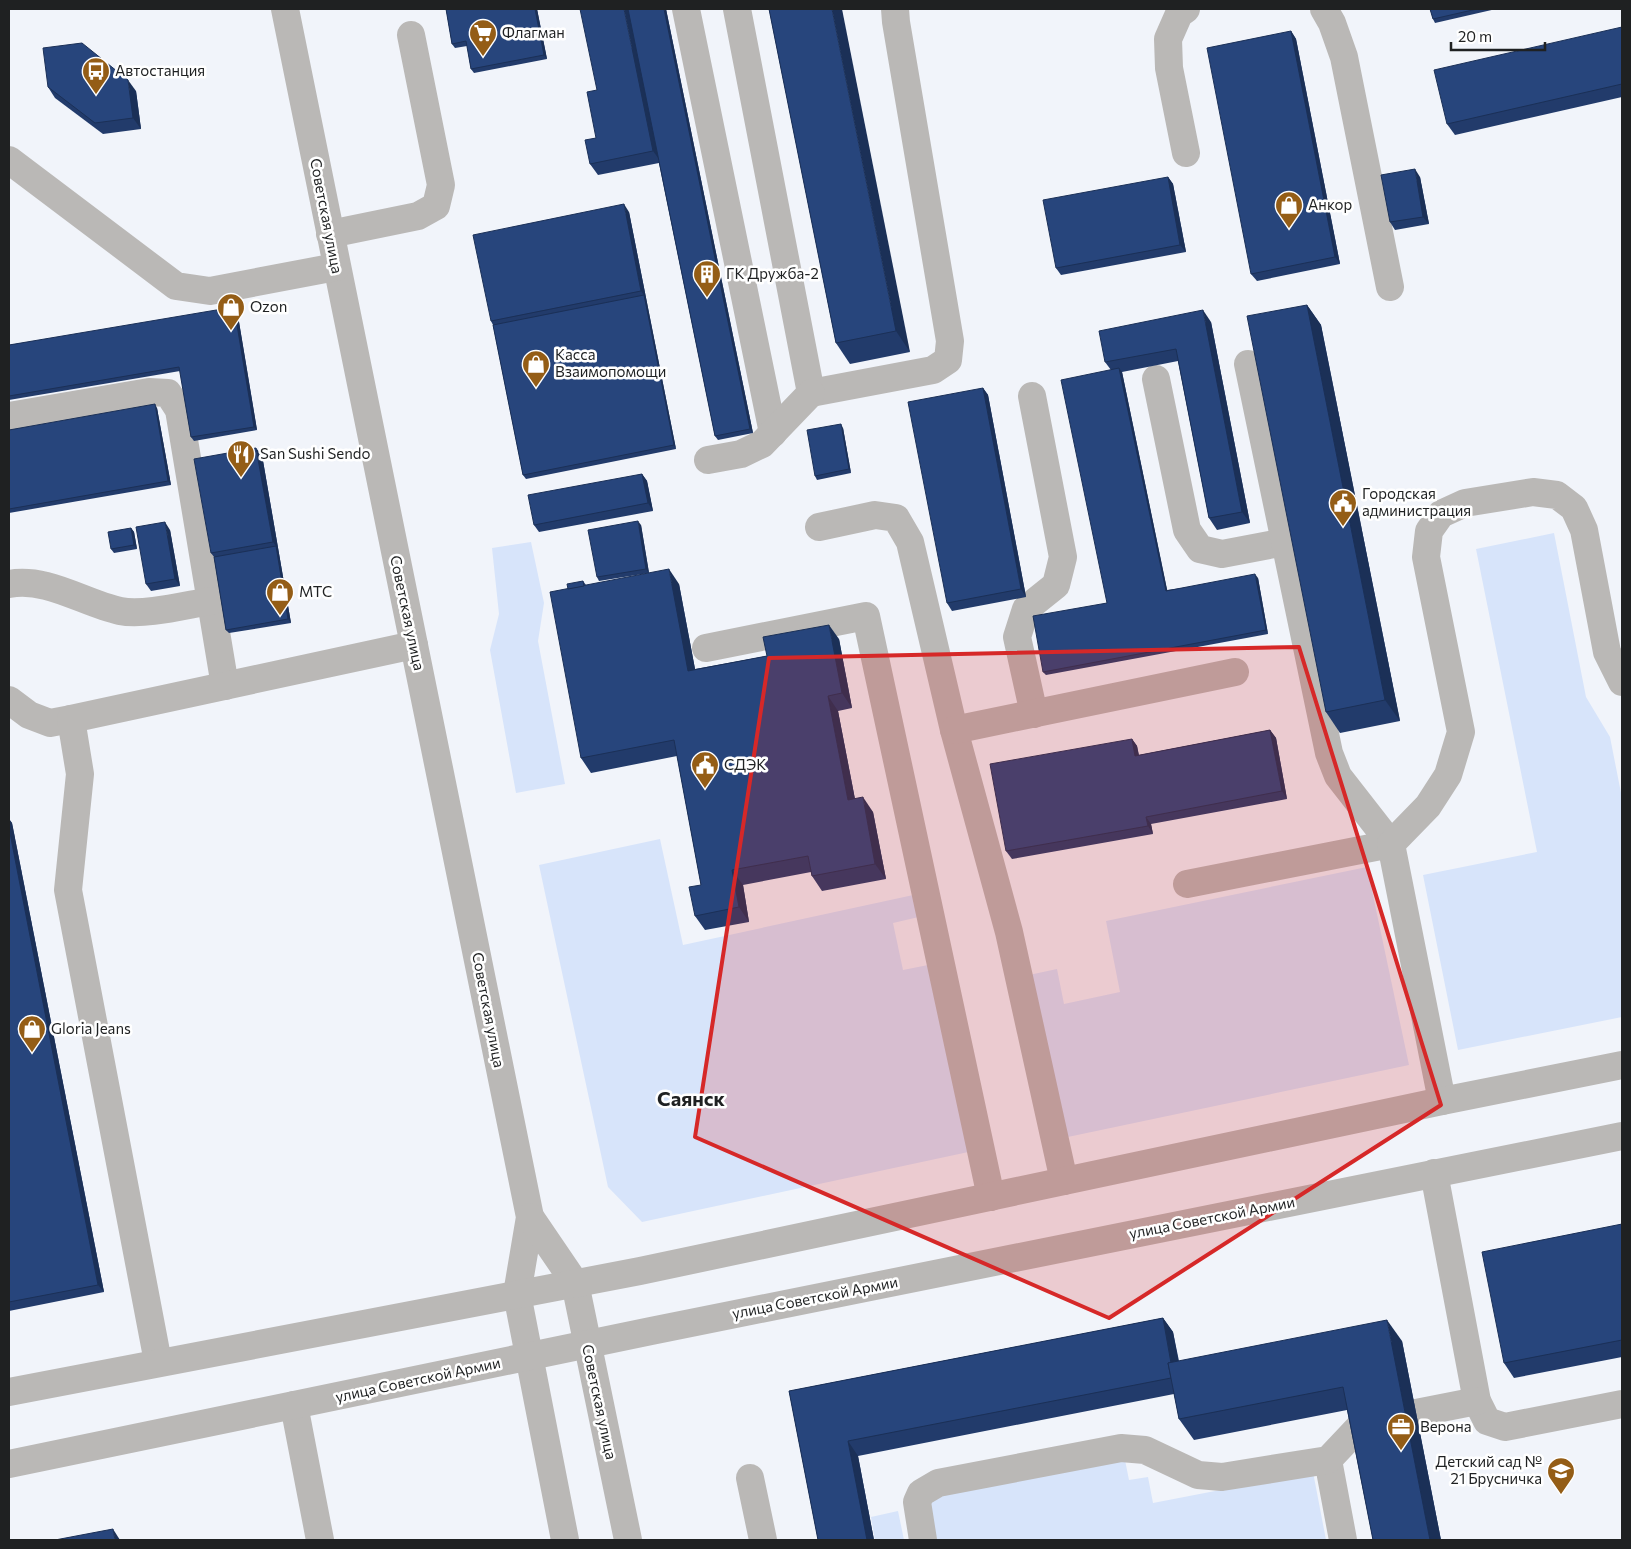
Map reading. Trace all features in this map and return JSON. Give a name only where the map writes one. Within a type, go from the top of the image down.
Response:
[{"type":"street","name":"Советская улица","points":[[285,9],[530,1217],[517,1294],[565,1540]]},
{"type":"street","points":[[686,9],[773,433]]},
{"type":"street","points":[[737,9],[811,393]]},
{"type":"street","points":[[708,460],[741,454],[762,444],[811,393],[933,370],[948,360],[950,341],[895,9]]},
{"type":"street","points":[[1186,9],[1179,14],[1168,39],[1169,68],[1186,153]]},
{"type":"street","points":[[1324,9],[1332,23],[1344,57],[1390,287]]},
{"type":"street","points":[[330,234],[418,216],[436,206],[442,185],[411,36]]},
{"type":"street","points":[[9,160],[176,286],[210,291],[336,267]]},
{"type":"street","points":[[1248,364],[1329,753],[1338,776],[1391,844],[1442,1101]]},
{"type":"street","points":[[1156,379],[1187,530],[1200,549],[1222,554],[1285,542]]},
{"type":"street","points":[[9,416],[149,392],[168,393],[179,410],[225,686]]},
{"type":"street","points":[[1032,396],[1063,557],[1056,585],[1026,609],[1017,636],[1034,714]]},
{"type":"street","points":[[1187,884],[1391,844],[1428,806],[1448,775],[1461,732],[1426,557],[1429,531],[1441,514],[1465,503],[1533,492],[1556,494],[1574,508],[1584,530],[1607,652],[1622,682]]},
{"type":"street","points":[[819,527],[875,515],[896,518],[910,542],[954,730],[1009,932],[1064,1182]]},
{"type":"street","points":[[9,584],[36,583],[121,611],[144,612],[211,601]]},
{"type":"street","points":[[706,648],[866,616],[991,1197]]},
{"type":"street","points":[[9,700],[29,714],[50,723],[414,645]]},
{"type":"street","points":[[954,730],[1235,672]]},
{"type":"street","points":[[71,720],[80,774],[68,890],[158,1362]]},
{"type":"street","points":[[9,1392],[575,1283],[1622,1065]]},
{"type":"street","name":"улица Советской Армии","points":[[9,1464],[586,1344],[1622,1136]]},
{"type":"street","points":[[1434,1173],[1477,1401],[1487,1421],[1505,1427],[1622,1404]]},
{"type":"street","name":"Советская улица","points":[[530,1217],[575,1283],[586,1344],[628,1540]]},
{"type":"street","points":[[1416,1413],[1477,1401]]},
{"type":"street","points":[[294,1406],[320,1540]]},
{"type":"street","points":[[923,1540],[917,1502],[921,1493],[938,1483],[1121,1448],[1145,1450],[1198,1475],[1222,1477],[1328,1460],[1361,1425]]},
{"type":"street","points":[[1328,1460],[1343,1540]]},
{"type":"street","points":[[750,1478],[763,1540]]},
{"type":"highlighted area","points":[[1299,647],[1441,1105],[1109,1318],[695,1137],[769,658]]},
{"type":"shaded area","points":[[1554,533],[1586,697],[1610,737],[1622,798],[1622,1017],[1458,1050],[1423,875],[1537,852],[1476,549]]},
{"type":"shaded area","points":[[531,542],[544,603],[538,641],[565,784],[516,793],[490,650],[499,614],[492,548]]},
{"type":"shaded area","points":[[660,839],[683,945],[918,894],[923,916],[893,923],[903,970],[933,964],[973,1151],[642,1222],[608,1187],[539,865]]},
{"type":"shaded area","points":[[1367,867],[1409,1065],[1063,1138],[1029,975],[1057,969],[1064,1004],[1120,992],[1106,921]]},
{"type":"shaded area","points":[[1124,1455],[1129,1480],[1148,1477],[1153,1503],[1313,1472],[1326,1540],[933,1540],[926,1507],[941,1490]]},
{"type":"shaded area","points":[[898,1511],[904,1540],[875,1540],[871,1517]]},
{"type":"building","points":[[446,9],[535,9],[544,55],[471,69],[466,41],[452,44]]},
{"type":"building","points":[[580,9],[624,9],[653,151],[590,164],[585,140],[596,138],[587,92],[597,90]]},
{"type":"building","name":"ГК Дружба-2","points":[[628,9],[664,9],[750,429],[715,436]]},
{"type":"building","points":[[769,9],[832,9],[896,331],[836,343]]},
{"type":"building","points":[[1430,9],[1477,9],[1433,19]]},
{"type":"building","points":[[1622,27],[1622,84],[1447,124],[1434,70]]},
{"type":"building","points":[[1291,31],[1335,257],[1251,274],[1207,48]]},
{"type":"building","name":"Автостанция","points":[[82,43],[128,80],[133,118],[95,123],[48,87],[43,48]]},
{"type":"building","points":[[1415,169],[1423,217],[1390,222],[1381,175]]},
{"type":"building","points":[[1168,177],[1180,245],[1056,268],[1043,200]]},
{"type":"building","points":[[624,204],[641,291],[491,321],[473,235]]},
{"type":"building","points":[[644,295],[674,445],[523,475],[493,325]]},
{"type":"building","points":[[1307,305],[1385,700],[1326,712],[1247,316]]},
{"type":"building","points":[[234,307],[254,427],[191,437],[179,367],[9,396],[9,345]]},
{"type":"building","points":[[1203,310],[1242,512],[1209,518],[1176,349],[1105,362],[1099,331]]},
{"type":"building","points":[[1119,368],[1166,591],[1255,574],[1266,630],[1043,672],[1033,616],[1107,603],[1061,380]]},
{"type":"building","points":[[983,388],[1021,589],[947,603],[908,402]]},
{"type":"building","points":[[155,404],[168,481],[9,509],[9,430]]},
{"type":"building","points":[[841,424],[849,469],[815,476],[807,430]]},
{"type":"building","points":[[256,448],[273,542],[211,553],[194,459]]},
{"type":"building","points":[[642,474],[648,503],[534,525],[528,495]]},
{"type":"building","points":[[638,521],[646,569],[597,577],[588,530]]},
{"type":"building","points":[[165,522],[175,579],[146,584],[136,527]]},
{"type":"building","points":[[131,528],[134,545],[111,549],[108,532]]},
{"type":"building","points":[[276,546],[288,619],[226,630],[214,557]]},
{"type":"building","points":[[669,569],[688,671],[767,656],[763,637],[829,625],[842,693],[828,696],[848,800],[863,797],[875,864],[812,876],[808,856],[732,870],[739,907],[695,916],[689,887],[701,885],[674,740],[581,758],[550,592]]},
{"type":"building","points":[[583,581],[584,586],[568,589],[567,584]]},
{"type":"building","points":[[1270,730],[1282,791],[1146,817],[1148,826],[1006,851],[990,764],[1132,739],[1135,756]]},
{"type":"building","points":[[9,828],[98,1285],[9,1302]]},
{"type":"building","points":[[1622,1224],[1622,1340],[1504,1363],[1482,1252]]},
{"type":"building","points":[[1163,1318],[1171,1363],[1168,1363],[1171,1378],[848,1441],[867,1540],[818,1540],[789,1391]]},
{"type":"building","points":[[1387,1320],[1430,1540],[1373,1540],[1343,1387],[1179,1419],[1168,1363]]},
{"type":"building","points":[[113,1529],[115,1540],[55,1540]]},
{"type":"place","name":"Флагман","points":[[483,57]]},
{"type":"place","name":"Автостанция","points":[[96,95]]},
{"type":"place","name":"Анкор","points":[[1289,229]]},
{"type":"place","name":"ГК Дружба-2","points":[[707,298]]},
{"type":"place","name":"Ozon","points":[[231,331]]},
{"type":"place","name":"Касса Взаимопомощи","points":[[536,388]]},
{"type":"place","name":"San Sushi Sendo","points":[[241,478]]},
{"type":"place","name":"Городская администрация","points":[[1343,527]]},
{"type":"place","name":"МТС","points":[[280,616]]},
{"type":"place","name":"СДЭК","points":[[705,789]]},
{"type":"place","name":"Gloria Jeans","points":[[32,1053]]},
{"type":"place","name":"Верона","points":[[1401,1451]]},
{"type":"place","name":"Детский сад № 21 Брусничка","points":[[1561,1495]]},
{"type":"district","name":"Саянск","points":[[691,1099]]}]
